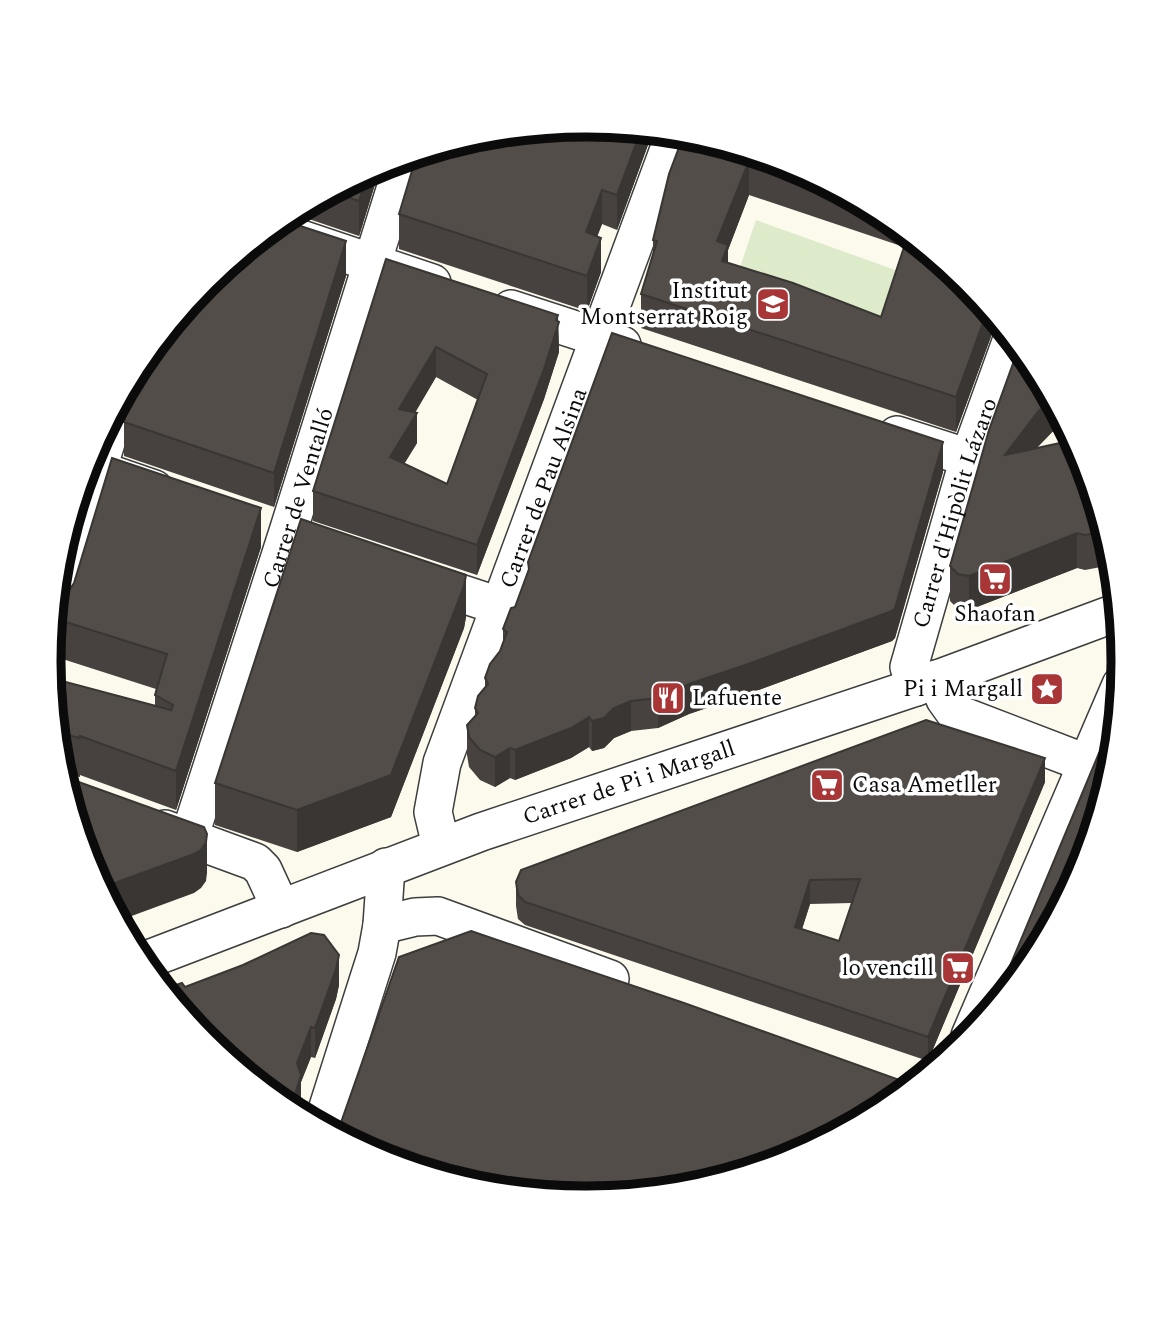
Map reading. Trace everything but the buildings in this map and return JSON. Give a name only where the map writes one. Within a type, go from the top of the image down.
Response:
[{"type":"street","name":"Carrer de Pau Alsina","points":[[440,846],[433,812],[442,763],[672,144]]},
{"type":"street","name":"Carrer de Ventalló","points":[[188,838],[288,535],[401,171]]},
{"type":"street","points":[[283,233],[659,357]]},
{"type":"street","name":"Carrer d'Hipòlit Lázaro","points":[[926,683],[909,667],[969,458],[1008,350]]},
{"type":"street","points":[[867,425],[969,458]]},
{"type":"street","points":[[98,469],[181,498]]},
{"type":"street","points":[[382,566],[499,606]]},
{"type":"street","name":"Carrer de Pi i Margall","points":[[153,957],[440,846],[926,683],[1109,615]]},
{"type":"street","points":[[926,683],[955,713],[1090,767]]},
{"type":"street","points":[[985,1002],[1090,767],[1107,722]]},
{"type":"street","points":[[129,816],[255,862],[263,870],[281,909]]},
{"type":"street","points":[[325,1117],[371,974],[382,925],[386,867]]},
{"type":"street","points":[[382,925],[415,916],[438,916],[637,989]]},
{"type":"green space","points":[[756,220],[898,271],[875,338],[733,288]]},
{"type":"place","name":"Institut Montserrat Roig","points":[[773,304]]},
{"type":"place","name":"Shaofan","points":[[995,579]]},
{"type":"place","name":"Pi i Margall","points":[[1047,689]]},
{"type":"place","name":"Lafuente","points":[[668,698]]},
{"type":"place","name":"Casa Ametller","points":[[827,785]]},
{"type":"place","name":"lo vencill","points":[[958,968]]}]
